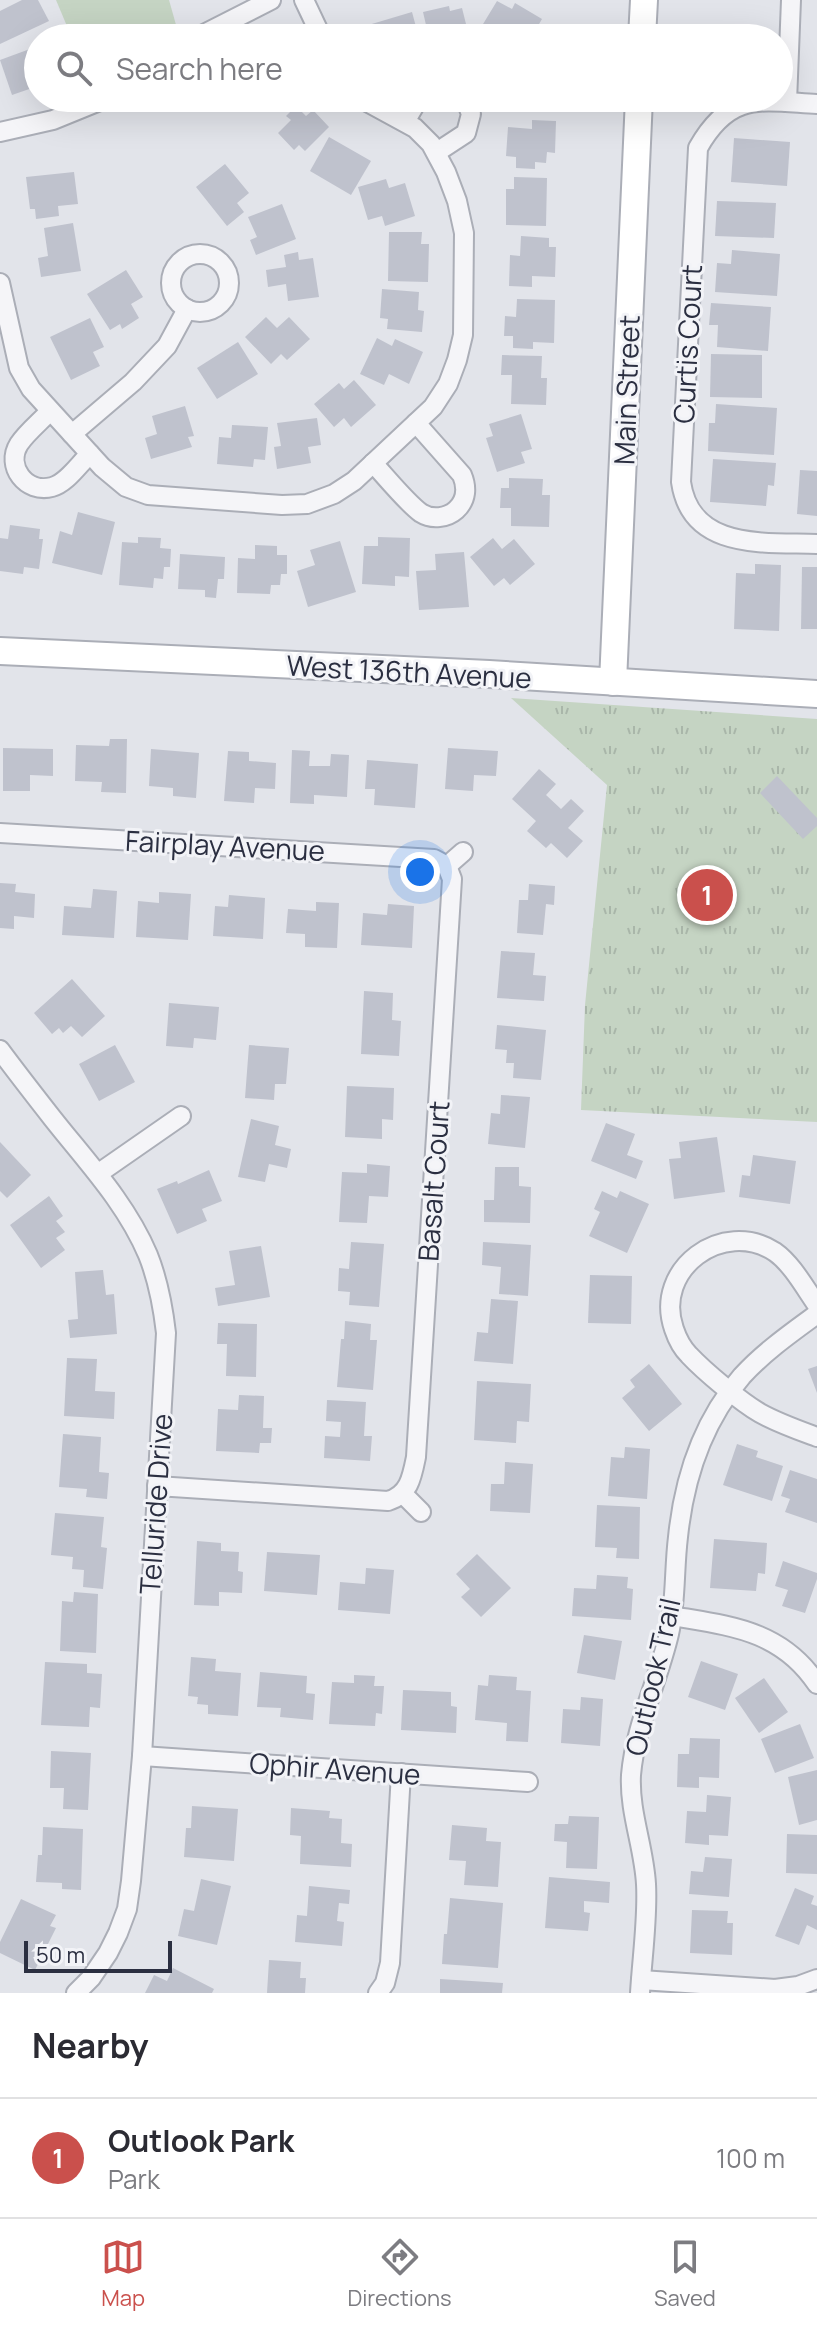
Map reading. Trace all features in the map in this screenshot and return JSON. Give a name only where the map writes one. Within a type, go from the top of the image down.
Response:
[{"type":"main road","points":[[643,24],[644,0]]},
{"type":"main road","name":"Main Street","points":[[613,682],[638,112]]},
{"type":"main road","name":"West 136th Avenue","points":[[0,651],[817,694]]},
{"type":"street","points":[[224,24],[271,0]]},
{"type":"street","points":[[304,0],[315,24]]},
{"type":"street","points":[[790,24],[791,0]]},
{"type":"street","name":"Curtis Court","points":[[793,102],[817,104]]},
{"type":"street","points":[[0,132],[53,120],[73,112]]},
{"type":"street","points":[[0,283],[19,368],[31,389],[116,480],[148,495],[282,505],[307,504],[334,494],[354,481],[433,407],[448,384],[463,335],[464,233],[457,201],[437,152],[424,136],[386,112]]},
{"type":"street","points":[[405,122],[411,112]]},
{"type":"street","points":[[437,152],[466,133],[470,112]]},
{"type":"street","name":"Curtis Court","points":[[730,112],[714,124],[698,148],[681,482],[683,496],[690,510],[715,534],[734,540],[817,544]]},
{"type":"street","points":[[72,434],[133,382],[167,346],[187,309]]},
{"type":"street","points":[[50,411],[20,443],[15,454],[19,476],[27,484],[49,488],[60,484],[90,454]]},
{"type":"street","points":[[373,463],[422,513],[440,518],[460,506],[466,485],[462,475],[416,423]]},
{"type":"street","name":"Fairplay Avenue","points":[[0,833],[434,859],[447,866]]},
{"type":"street","points":[[447,866],[463,852]]},
{"type":"street","name":"Basalt Court","points":[[403,1494],[411,1482],[416,1457],[452,879],[447,866]]},
{"type":"street","name":"Telluride Drive","points":[[4,1063],[99,1173],[138,1234],[162,1299],[166,1348],[142,1756],[131,1881],[127,1909],[118,1933],[91,1978],[76,1993]]},
{"type":"street","points":[[99,1173],[181,1116]]},
{"type":"street","points":[[817,1305],[784,1259],[763,1245],[739,1241],[709,1247],[693,1257],[681,1272],[671,1297],[674,1328],[688,1354],[761,1414],[817,1437]]},
{"type":"street","name":"Outlook Trail","points":[[640,1986],[646,1887],[631,1797],[631,1774],[636,1745],[669,1636],[678,1536],[687,1481],[708,1428],[742,1376],[766,1352],[817,1314]]},
{"type":"street","points":[[157,1486],[388,1501],[403,1494],[421,1512]]},
{"type":"street","points":[[672,1616],[738,1627],[764,1636],[795,1657],[817,1684]]},
{"type":"street","name":"Ophir Avenue","points":[[142,1756],[528,1782]]},
{"type":"street","points":[[378,1993],[385,1983],[390,1963],[401,1773]]},
{"type":"street","points":[[640,1986],[775,1989],[798,1986],[817,1979]]},
{"type":"green space","points":[[56,0],[169,0],[176,24],[66,24]]},
{"type":"green space","points":[[511,698],[817,719],[817,1122],[581,1110],[585,1005],[607,785]]},
{"type":"building","points":[[22,0],[38,0],[49,21],[24,24],[24,33],[0,44],[0,11]]},
{"type":"building","points":[[497,1],[512,9],[515,3],[542,19],[539,24],[483,24]]},
{"type":"building","points":[[449,6],[450,11],[462,8],[466,24],[426,24],[423,12]]},
{"type":"building","points":[[412,12],[415,24],[372,24]]},
{"type":"building","points":[[24,51],[24,91],[12,95],[0,60]]},
{"type":"building","points":[[290,112],[302,112],[306,116],[315,112],[329,127],[305,151],[299,145],[294,150],[278,133],[291,120],[286,116]]},
{"type":"building","points":[[532,120],[556,121],[555,153],[547,152],[546,163],[535,162],[535,169],[516,168],[516,157],[506,156],[508,127],[532,129]]},
{"type":"building","points":[[329,137],[371,161],[351,195],[310,171]]},
{"type":"building","points":[[734,138],[790,142],[787,186],[731,182]]},
{"type":"building","points":[[225,164],[249,193],[237,203],[244,212],[227,226],[196,187]]},
{"type":"building","points":[[74,172],[78,204],[58,206],[59,216],[36,219],[35,209],[30,209],[26,177]]},
{"type":"building","points":[[514,177],[547,178],[546,226],[506,225],[506,189],[514,189]]},
{"type":"building","points":[[386,179],[389,188],[405,183],[415,216],[385,226],[382,216],[368,220],[358,187]]},
{"type":"building","points":[[717,201],[776,203],[774,238],[715,236]]},
{"type":"building","points":[[282,204],[296,239],[256,255],[250,240],[257,237],[248,217]]},
{"type":"building","points":[[73,223],[81,271],[41,277],[38,258],[48,256],[44,228]]},
{"type":"building","points":[[389,232],[422,232],[421,244],[429,244],[428,282],[388,281]]},
{"type":"building","points":[[521,236],[549,238],[549,247],[556,247],[555,277],[532,276],[532,287],[509,286],[510,255],[520,256]]},
{"type":"building","points":[[732,250],[780,254],[777,296],[715,292],[717,263],[731,264]]},
{"type":"building","points":[[298,252],[299,260],[313,258],[319,297],[288,301],[286,284],[268,287],[266,270],[286,267],[284,255]]},
{"type":"building","points":[[126,270],[143,297],[131,304],[139,318],[122,329],[120,324],[110,330],[87,294]]},
{"type":"building","points":[[382,289],[419,292],[418,310],[424,311],[422,332],[387,329],[388,319],[380,318]]},
{"type":"building","points":[[517,299],[555,300],[554,343],[533,342],[533,349],[513,348],[513,336],[504,336],[505,316],[516,317]]},
{"type":"building","points":[[711,303],[771,307],[768,351],[717,347],[718,325],[709,325]]},
{"type":"building","points":[[266,317],[277,328],[289,317],[310,339],[287,360],[281,354],[271,364],[245,337]]},
{"type":"building","points":[[90,318],[104,347],[93,352],[100,366],[71,380],[50,337]]},
{"type":"building","points":[[377,338],[392,346],[395,339],[423,352],[409,384],[389,374],[384,385],[360,374]]},
{"type":"building","points":[[238,342],[258,374],[217,399],[197,368]]},
{"type":"building","points":[[711,354],[762,355],[762,398],[710,397]]},
{"type":"building","points":[[502,355],[542,356],[541,378],[547,378],[546,405],[511,404],[512,375],[501,375]]},
{"type":"building","points":[[354,380],[376,405],[351,427],[344,418],[334,427],[314,404],[339,383],[344,389]]},
{"type":"building","points":[[716,404],[777,408],[774,455],[708,451],[709,423],[715,423]]},
{"type":"building","points":[[185,406],[194,436],[188,437],[192,447],[151,459],[145,438],[157,434],[152,416]]},
{"type":"building","points":[[521,414],[532,449],[521,452],[525,463],[497,472],[486,438],[493,436],[489,424]]},
{"type":"building","points":[[317,418],[321,445],[308,447],[311,463],[277,469],[274,447],[281,446],[277,423]]},
{"type":"building","points":[[232,425],[268,427],[265,460],[254,459],[253,467],[217,464],[219,437],[231,438]]},
{"type":"building","points":[[713,459],[776,463],[774,486],[768,485],[766,506],[710,502]]},
{"type":"building","points":[[800,470],[817,471],[817,516],[797,514]]},
{"type":"building","points":[[509,478],[543,479],[542,495],[550,495],[549,527],[511,526],[511,508],[500,508],[501,488],[509,488]]},
{"type":"building","points":[[78,512],[115,522],[102,575],[52,563],[60,531],[72,535]]},
{"type":"building","points":[[10,525],[40,529],[39,539],[43,539],[39,569],[24,567],[23,574],[0,571],[0,538],[8,539]]},
{"type":"building","points":[[138,537],[161,538],[160,548],[171,549],[170,567],[164,567],[163,579],[154,578],[153,588],[119,585],[122,542],[138,543]]},
{"type":"building","points":[[378,537],[410,538],[409,577],[395,576],[395,586],[362,584],[364,546],[378,546]]},
{"type":"building","points":[[493,538],[502,549],[514,539],[535,564],[510,585],[504,578],[494,586],[470,557]]},
{"type":"building","points":[[340,541],[356,592],[308,607],[297,571],[315,565],[310,550]]},
{"type":"building","points":[[255,545],[277,546],[277,555],[287,555],[287,574],[281,574],[280,585],[271,585],[270,594],[237,593],[238,558],[255,559]]},
{"type":"building","points":[[464,552],[469,607],[419,610],[416,571],[436,570],[435,554]]},
{"type":"building","points":[[180,554],[225,557],[224,579],[218,579],[216,598],[205,597],[205,590],[178,589]]},
{"type":"building","points":[[755,564],[781,565],[779,631],[734,629],[736,573],[755,574]]},
{"type":"building","points":[[802,567],[817,567],[817,629],[801,629]]},
{"type":"building","points":[[110,739],[127,739],[126,793],[101,792],[102,782],[75,781],[76,745],[109,746]]},
{"type":"building","points":[[3,748],[53,749],[53,776],[30,775],[30,791],[3,791]]},
{"type":"building","points":[[448,748],[498,751],[496,776],[474,775],[473,791],[445,789]]},
{"type":"building","points":[[151,749],[199,753],[196,798],[173,796],[173,788],[149,786]]},
{"type":"building","points":[[292,750],[310,751],[309,766],[330,766],[331,754],[349,755],[347,797],[314,795],[314,804],[290,803]]},
{"type":"building","points":[[228,751],[249,752],[249,761],[276,763],[275,789],[255,788],[254,803],[224,801]]},
{"type":"building","points":[[367,760],[418,764],[415,808],[374,805],[375,789],[365,789]]},
{"type":"building","points":[[539,769],[556,784],[546,795],[561,809],[571,799],[584,811],[568,828],[583,841],[567,858],[551,843],[546,848],[527,831],[536,821],[512,799]]},
{"type":"building","points":[[777,776],[817,818],[817,826],[803,839],[760,793]]},
{"type":"building","points":[[0,883],[16,884],[15,892],[35,894],[34,918],[14,916],[14,929],[0,928]]},
{"type":"building","points":[[529,884],[555,886],[554,905],[546,904],[543,935],[517,933],[519,900],[528,900]]},
{"type":"building","points":[[93,889],[117,891],[114,938],[62,935],[64,906],[91,908]]},
{"type":"building","points":[[159,892],[191,894],[188,940],[136,937],[138,901],[159,903]]},
{"type":"building","points":[[229,895],[265,898],[263,939],[213,936],[215,906],[228,907]]},
{"type":"building","points":[[316,902],[339,903],[337,948],[305,947],[305,934],[286,933],[288,909],[316,911]]},
{"type":"building","points":[[388,904],[414,906],[412,948],[361,945],[363,913],[387,915]]},
{"type":"building","points":[[501,951],[535,953],[533,975],[546,976],[544,1001],[497,998]]},
{"type":"building","points":[[72,979],[105,1016],[82,1037],[71,1026],[63,1033],[59,1028],[52,1034],[34,1013]]},
{"type":"building","points":[[364,991],[393,993],[392,1020],[401,1021],[399,1056],[361,1054]]},
{"type":"building","points":[[169,1003],[219,1007],[216,1040],[194,1038],[193,1048],[166,1046]]},
{"type":"building","points":[[497,1025],[546,1030],[541,1080],[513,1078],[514,1063],[506,1063],[507,1050],[495,1049]]},
{"type":"building","points":[[115,1045],[135,1082],[99,1101],[79,1064]]},
{"type":"building","points":[[249,1045],[289,1048],[286,1084],[275,1084],[274,1100],[245,1098]]},
{"type":"building","points":[[347,1086],[394,1088],[393,1120],[382,1119],[382,1139],[345,1137]]},
{"type":"building","points":[[501,1095],[530,1097],[525,1148],[488,1144],[491,1113],[500,1114]]},
{"type":"building","points":[[251,1119],[279,1126],[275,1145],[291,1149],[287,1168],[269,1164],[265,1182],[238,1177]]},
{"type":"building","points":[[606,1123],[635,1134],[627,1155],[643,1161],[636,1179],[591,1161]]},
{"type":"building","points":[[717,1137],[725,1192],[674,1199],[669,1159],[681,1158],[679,1142]]},
{"type":"building","points":[[0,1142],[31,1175],[7,1198],[0,1191]]},
{"type":"building","points":[[753,1155],[796,1161],[790,1204],[739,1197],[742,1175],[750,1176]]},
{"type":"building","points":[[367,1164],[390,1166],[388,1197],[369,1196],[367,1223],[339,1222],[342,1172],[367,1173]]},
{"type":"building","points":[[495,1167],[519,1167],[519,1186],[531,1187],[530,1223],[484,1222],[484,1200],[494,1200]]},
{"type":"building","points":[[209,1170],[222,1201],[202,1209],[207,1221],[177,1234],[157,1189],[177,1181],[178,1184]]},
{"type":"building","points":[[602,1191],[617,1198],[620,1191],[649,1204],[627,1253],[589,1236],[600,1212],[594,1209]]},
{"type":"building","points":[[49,1196],[63,1216],[56,1221],[65,1232],[56,1238],[65,1250],[41,1268],[10,1225]]},
{"type":"building","points":[[351,1242],[384,1244],[379,1307],[349,1305],[350,1292],[338,1291],[339,1268],[349,1269]]},
{"type":"building","points":[[483,1242],[531,1245],[528,1296],[499,1294],[501,1267],[482,1265]]},
{"type":"building","points":[[261,1246],[270,1297],[218,1306],[215,1288],[235,1285],[229,1251]]},
{"type":"building","points":[[103,1270],[106,1295],[114,1294],[117,1334],[70,1338],[68,1320],[78,1319],[75,1272]]},
{"type":"building","points":[[590,1275],[632,1276],[631,1324],[588,1323]]},
{"type":"building","points":[[491,1299],[518,1301],[513,1364],[474,1361],[477,1332],[488,1333]]},
{"type":"building","points":[[345,1321],[371,1324],[370,1340],[377,1340],[373,1390],[337,1387]]},
{"type":"building","points":[[218,1323],[257,1324],[256,1377],[226,1376],[227,1344],[217,1344]]},
{"type":"building","points":[[67,1358],[97,1359],[95,1391],[115,1392],[114,1419],[64,1416]]},
{"type":"building","points":[[649,1364],[682,1404],[649,1431],[622,1398],[635,1387],[630,1380]]},
{"type":"building","points":[[817,1366],[817,1393],[808,1369]]},
{"type":"building","points":[[477,1381],[531,1384],[529,1422],[517,1421],[516,1443],[474,1440]]},
{"type":"building","points":[[239,1395],[264,1396],[263,1428],[272,1428],[271,1443],[260,1443],[259,1453],[216,1451],[218,1409],[238,1410]]},
{"type":"building","points":[[327,1400],[366,1402],[364,1436],[372,1436],[370,1461],[324,1458],[325,1436],[340,1437],[341,1422],[326,1421]]},
{"type":"building","points":[[63,1434],[101,1437],[99,1472],[109,1473],[107,1499],[86,1497],[87,1489],[59,1487]]},
{"type":"building","points":[[737,1444],[758,1451],[756,1457],[783,1466],[772,1501],[723,1485]]},
{"type":"building","points":[[625,1447],[650,1449],[647,1499],[608,1496],[611,1457],[624,1458]]},
{"type":"building","points":[[505,1462],[533,1464],[530,1513],[490,1511],[491,1484],[504,1484]]},
{"type":"building","points":[[790,1470],[817,1479],[817,1523],[785,1512],[790,1499],[781,1496]]},
{"type":"building","points":[[597,1505],[640,1507],[639,1559],[616,1558],[617,1548],[595,1547]]},
{"type":"building","points":[[55,1513],[104,1517],[101,1547],[107,1548],[103,1589],[83,1587],[84,1570],[72,1569],[73,1557],[51,1555]]},
{"type":"building","points":[[714,1539],[767,1543],[765,1574],[758,1573],[756,1591],[710,1588]]},
{"type":"building","points":[[197,1541],[221,1543],[221,1551],[239,1552],[238,1571],[243,1572],[242,1593],[219,1592],[219,1606],[194,1605]]},
{"type":"building","points":[[267,1552],[320,1555],[317,1595],[264,1591]]},
{"type":"building","points":[[477,1554],[511,1588],[481,1617],[461,1597],[470,1589],[456,1574]]},
{"type":"building","points":[[783,1561],[817,1573],[805,1613],[782,1606],[788,1590],[775,1586]]},
{"type":"building","points":[[366,1568],[394,1570],[390,1614],[338,1610],[340,1582],[365,1584]]},
{"type":"building","points":[[597,1575],[628,1577],[627,1588],[633,1589],[631,1620],[572,1616],[574,1588],[596,1589]]},
{"type":"building","points":[[74,1592],[98,1594],[96,1653],[60,1651],[62,1601],[73,1602]]},
{"type":"building","points":[[584,1635],[622,1641],[615,1680],[577,1673]]},
{"type":"building","points":[[191,1657],[216,1659],[215,1671],[241,1673],[238,1716],[208,1714],[208,1705],[197,1704],[198,1697],[188,1696]]},
{"type":"building","points":[[701,1661],[738,1674],[725,1710],[688,1697]]},
{"type":"building","points":[[45,1662],[87,1664],[87,1673],[102,1674],[100,1708],[90,1707],[89,1727],[41,1725]]},
{"type":"building","points":[[260,1672],[307,1676],[306,1693],[315,1694],[313,1720],[280,1717],[281,1708],[257,1707]]},
{"type":"building","points":[[354,1675],[375,1676],[374,1686],[384,1686],[382,1714],[376,1713],[375,1726],[329,1724],[332,1682],[354,1683]]},
{"type":"building","points":[[489,1675],[517,1677],[516,1690],[531,1691],[528,1742],[506,1741],[507,1723],[475,1720],[478,1685],[488,1686]]},
{"type":"building","points":[[764,1678],[788,1712],[759,1733],[735,1698]]},
{"type":"building","points":[[403,1690],[451,1692],[451,1706],[457,1707],[456,1733],[401,1730]]},
{"type":"building","points":[[581,1697],[603,1699],[600,1746],[561,1743],[563,1709],[580,1710]]},
{"type":"building","points":[[800,1724],[814,1758],[775,1773],[761,1739]]},
{"type":"building","points":[[690,1738],[720,1739],[719,1778],[699,1777],[699,1788],[677,1787],[678,1754],[689,1754]]},
{"type":"building","points":[[51,1751],[91,1753],[88,1810],[63,1809],[64,1788],[50,1788]]},
{"type":"building","points":[[817,1770],[817,1820],[799,1825],[788,1777]]},
{"type":"building","points":[[707,1795],[731,1797],[728,1836],[709,1835],[709,1845],[685,1843],[687,1811],[706,1812]]},
{"type":"building","points":[[192,1806],[238,1809],[234,1861],[184,1857],[186,1828],[191,1828]]},
{"type":"building","points":[[291,1808],[330,1811],[329,1818],[342,1819],[341,1843],[352,1844],[351,1867],[300,1864],[301,1836],[290,1835]]},
{"type":"building","points":[[569,1816],[599,1817],[597,1869],[566,1868],[567,1842],[554,1841],[555,1824],[568,1824]]},
{"type":"building","points":[[452,1825],[487,1828],[486,1841],[501,1842],[498,1887],[464,1885],[466,1861],[449,1860]]},
{"type":"building","points":[[43,1827],[83,1829],[81,1890],[62,1889],[62,1883],[36,1882],[38,1855],[42,1855]]},
{"type":"building","points":[[787,1834],[817,1835],[817,1874],[786,1873]]},
{"type":"building","points":[[705,1857],[732,1859],[729,1897],[689,1894],[691,1871],[703,1872]]},
{"type":"building","points":[[549,1877],[610,1882],[609,1903],[584,1901],[584,1912],[590,1913],[588,1931],[545,1928]]},
{"type":"building","points":[[201,1879],[231,1886],[217,1945],[178,1936],[184,1909],[194,1911]]},
{"type":"building","points":[[309,1886],[350,1890],[349,1904],[339,1903],[337,1921],[344,1922],[342,1946],[295,1942],[297,1915],[307,1916]]},
{"type":"building","points":[[795,1888],[814,1896],[811,1904],[817,1906],[817,1930],[807,1925],[799,1945],[775,1936]]},
{"type":"building","points":[[450,1898],[503,1903],[498,1968],[442,1964]]},
{"type":"building","points":[[21,1899],[56,1915],[50,1926],[56,1928],[35,1970],[0,1953],[0,1942]]},
{"type":"building","points":[[692,1910],[728,1911],[727,1923],[733,1923],[732,1955],[690,1953]]},
{"type":"building","points":[[269,1960],[301,1962],[300,1978],[306,1978],[305,1993],[267,1993]]},
{"type":"building","points":[[173,1968],[214,1989],[212,1993],[145,1993],[154,1975],[167,1981]]},
{"type":"building","points":[[440,1979],[503,1983],[502,1993],[440,1993]]},
{"type":"place","name":"Outlook Park","points":[[707,895]]}]
